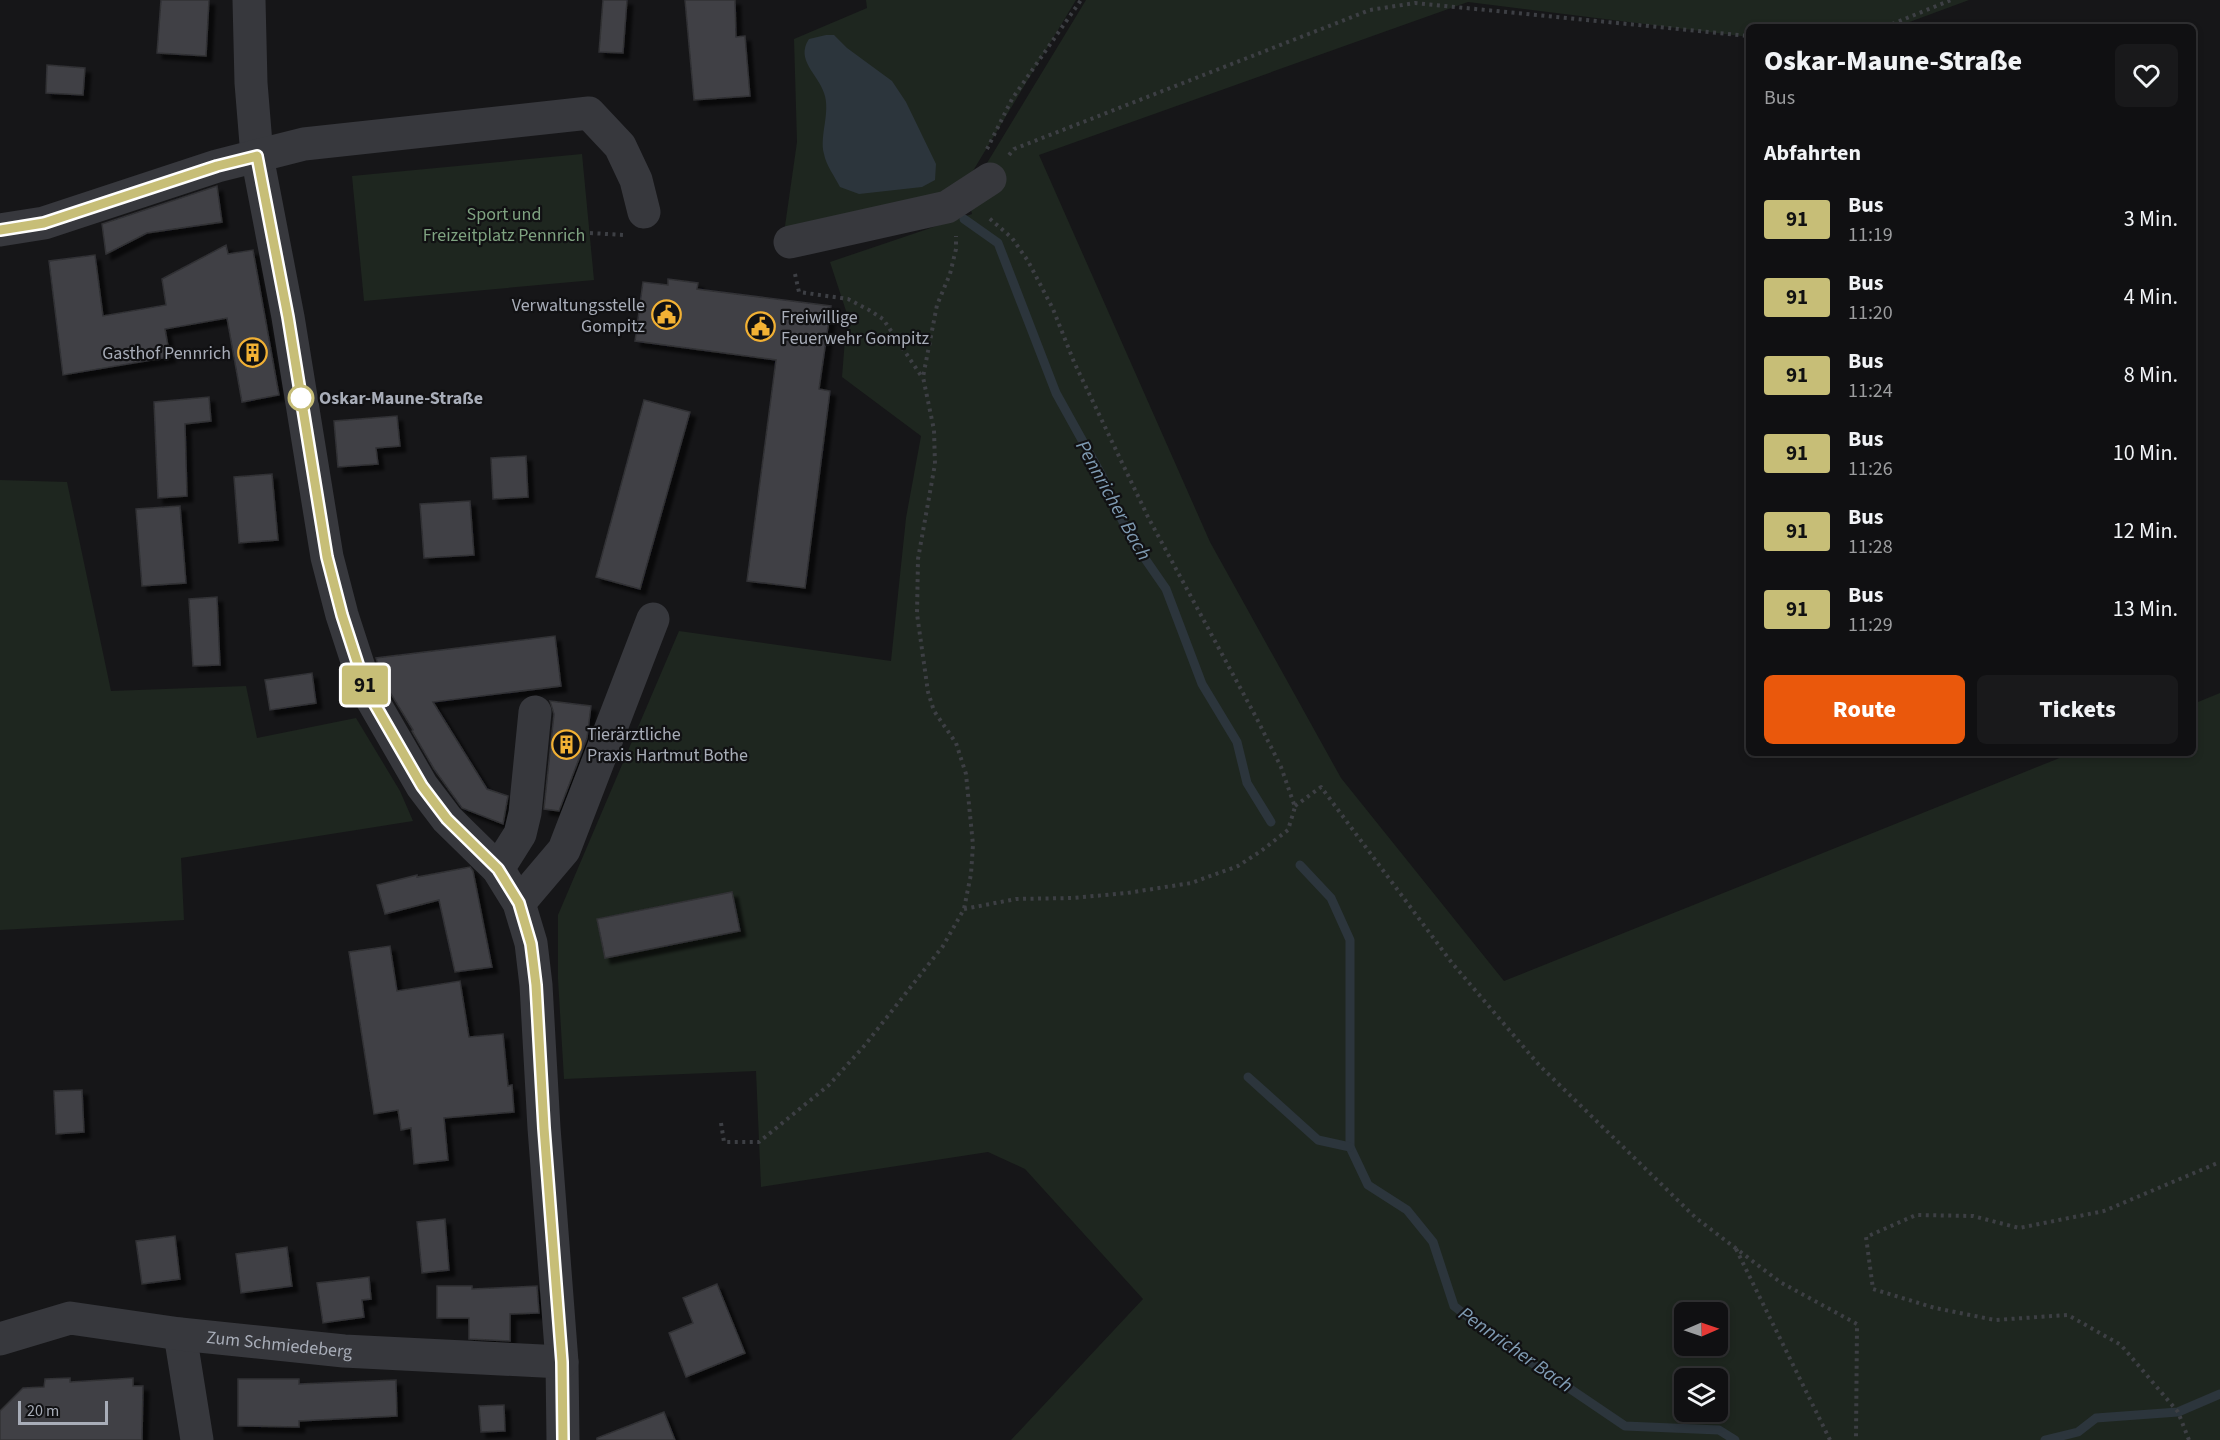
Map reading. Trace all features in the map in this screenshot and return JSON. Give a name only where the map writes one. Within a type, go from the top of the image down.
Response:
[{"type":"street","points":[[249,0],[251,83],[257,156],[288,317],[327,557],[342,615],[366,689],[422,786],[447,819],[498,869],[519,903],[531,944],[536,985],[544,1128],[562,1362],[563,1440]]},
{"type":"street","points":[[0,230],[44,223],[217,166],[304,144],[589,113],[620,146],[636,180],[644,212]]},
{"type":"street","points":[[790,242],[968,193]]},
{"type":"street","points":[[519,903],[564,850],[653,619]]},
{"type":"street","points":[[498,869],[520,834],[525,813],[535,712]]},
{"type":"street","name":"Zum Schmiedeberg","points":[[0,1340],[70,1318],[180,1334],[344,1351],[562,1362]]},
{"type":"street","points":[[180,1334],[197,1440]]},
{"type":"path","points":[[721,1123],[724,1142],[759,1142],[829,1085],[865,1045],[943,946],[964,909],[971,874],[973,845],[966,774],[956,743],[934,711],[928,692],[917,614],[918,559],[935,464],[934,430],[923,377],[937,305],[950,274],[956,249],[956,236],[979,164],[1012,99],[1081,0]]},
{"type":"path","points":[[1893,24],[1951,0]]},
{"type":"path","points":[[968,193],[1014,149],[1370,10],[1415,3],[1746,36]]},
{"type":"path","points":[[968,193],[1012,238],[1028,261],[1053,309],[1074,362],[1148,517],[1281,767],[1295,807]]},
{"type":"path","points":[[590,233],[613,234]]},
{"type":"path","points":[[790,242],[798,292],[848,299],[869,310],[883,320],[923,377]]},
{"type":"path","points":[[964,909],[1016,899],[1072,898],[1191,884],[1238,866],[1261,851],[1288,830],[1295,807],[1321,787],[1452,963],[1539,1065],[1695,1218],[1780,1282],[1857,1324],[1856,1440]]},
{"type":"path","points":[[2189,1440],[2178,1412],[2121,1345],[2068,1315],[1995,1320],[1935,1308],[1873,1288],[1866,1237],[1916,1215],[1973,1216],[2019,1228],[2104,1211],[2220,1162]]},
{"type":"path","points":[[1736,1249],[1830,1440]]},
{"type":"green space","points":[[866,0],[1076,0],[956,199],[784,233],[797,142],[794,39],[867,8]]},
{"type":"green space","points":[[1086,0],[1969,0],[1904,24],[1746,24],[1746,37],[1468,2],[1039,155],[1210,542],[1341,778],[1504,981],[2065,756],[2196,756],[2196,703],[2220,693],[2220,1440],[1011,1440],[1143,1299],[1025,1169],[988,1152],[761,1187],[756,1071],[564,1079],[558,979],[558,915],[679,631],[891,661],[906,518],[921,436],[842,377],[847,314],[830,262],[972,214],[967,196]]},
{"type":"green space","name":"Sport und Freizeitplatz Pennrich","points":[[582,154],[594,280],[364,301],[352,176]]},
{"type":"green space","points":[[0,480],[67,482],[111,691],[246,686],[257,738],[356,718],[400,791],[413,821],[181,858],[184,920],[0,930]]},
{"type":"shaded area","points":[[834,35],[847,48],[892,81],[906,102],[936,164],[935,180],[922,187],[859,194],[840,187],[824,154],[826,100],[805,54],[805,47],[809,39]]},
{"type":"building","points":[[161,0],[209,0],[206,56],[157,53]]},
{"type":"building","points":[[603,0],[627,0],[623,53],[599,52]]},
{"type":"building","points":[[685,0],[735,0],[736,37],[745,36],[750,96],[694,100]]},
{"type":"building","points":[[47,65],[85,68],[83,95],[46,93]]},
{"type":"building","points":[[217,186],[222,222],[147,233],[106,254],[102,224]]},
{"type":"building","points":[[226,245],[228,254],[253,250],[279,395],[242,402],[227,318],[165,329],[170,357],[63,375],[49,261],[95,255],[103,316],[166,305],[162,279]]},
{"type":"building","points":[[668,279],[698,283],[697,289],[831,306],[819,389],[830,391],[805,588],[747,581],[776,360],[635,341],[643,282],[668,285]]},
{"type":"building","points":[[209,397],[211,421],[185,424],[187,496],[158,498],[154,402]]},
{"type":"building","points":[[644,400],[690,412],[640,589],[596,577]]},
{"type":"building","points":[[397,416],[400,446],[376,448],[378,464],[338,467],[334,421]]},
{"type":"building","points":[[526,456],[528,497],[493,499],[491,458]]},
{"type":"building","points":[[272,474],[278,540],[239,543],[234,477]]},
{"type":"building","points":[[470,501],[474,555],[424,558],[420,504]]},
{"type":"building","points":[[180,506],[186,583],[142,586],[136,509]]},
{"type":"building","points":[[217,597],[220,665],[193,666],[189,599]]},
{"type":"building","points":[[555,636],[561,686],[433,702],[487,789],[508,796],[503,824],[462,808],[434,769],[383,681],[376,658]]},
{"type":"building","points":[[312,673],[316,703],[270,710],[265,680]]},
{"type":"building","name":"Tierärztliche Praxis Hartmut Bothe","points":[[550,701],[591,706],[587,738],[559,811],[544,809],[554,714]]},
{"type":"building","points":[[470,867],[473,871],[492,967],[455,972],[439,900],[385,914],[377,885],[417,875],[417,877]]},
{"type":"building","points":[[732,892],[740,931],[605,958],[597,919]]},
{"type":"building","points":[[390,946],[397,991],[460,981],[469,1037],[503,1034],[508,1086],[512,1085],[514,1112],[444,1118],[448,1160],[414,1164],[411,1128],[401,1130],[398,1110],[374,1114],[349,952]]},
{"type":"building","points":[[82,1090],[84,1132],[56,1134],[54,1091]]},
{"type":"building","points":[[445,1219],[449,1270],[422,1273],[417,1222]]},
{"type":"building","points":[[175,1236],[180,1279],[142,1284],[136,1241]]},
{"type":"building","points":[[287,1247],[292,1286],[241,1293],[236,1254]]},
{"type":"building","points":[[369,1277],[371,1299],[362,1300],[364,1317],[323,1323],[317,1283]]},
{"type":"building","points":[[717,1284],[745,1353],[686,1377],[669,1333],[693,1323],[683,1298]]},
{"type":"building","points":[[437,1286],[472,1286],[472,1289],[537,1286],[539,1313],[510,1314],[510,1341],[469,1339],[469,1318],[437,1318]]},
{"type":"building","points":[[70,1378],[70,1382],[133,1378],[133,1386],[143,1386],[142,1440],[0,1440],[0,1411],[23,1388],[44,1387],[45,1379]]},
{"type":"building","points":[[238,1379],[299,1379],[299,1384],[396,1380],[397,1416],[299,1421],[299,1427],[238,1426]]},
{"type":"building","points":[[504,1405],[505,1431],[481,1432],[479,1406]]},
{"type":"building","points":[[664,1412],[675,1440],[597,1440],[597,1438]]},
{"type":"waterway","name":"Pennricher Bach","points":[[964,219],[998,243],[1056,393],[1102,476],[1130,537],[1166,589],[1202,684],[1237,742],[1247,783],[1271,822]]},
{"type":"waterway","name":"Pennricher Bach","points":[[1300,865],[1331,898],[1350,940],[1350,1147],[1368,1185],[1407,1210],[1433,1242],[1454,1306],[1495,1338],[1625,1426],[1719,1430],[1735,1440]]},
{"type":"waterway","points":[[1248,1077],[1318,1140],[1350,1147]]},
{"type":"waterway","name":"Pennricher Bach","points":[[2045,1440],[2078,1432],[2096,1418],[2178,1412],[2220,1394]]},
{"type":"bus line","name":"91","points":[[0,230],[44,223],[217,166],[257,156],[288,317],[327,557],[342,615],[366,689],[422,786],[447,819],[498,869],[519,903],[531,944],[536,985],[544,1128],[562,1362],[563,1440]]},
{"type":"place","name":"Verwaltungsstelle Gompitz","points":[[666,315]]},
{"type":"place","name":"Freiwillige Feuerwehr Gompitz","points":[[760,327]]},
{"type":"place","name":"Gasthof Pennrich","points":[[252,353]]},
{"type":"place","name":"Oskar-Maune-Straße","points":[[301,398]]},
{"type":"place","name":"Tierärztliche Praxis Hartmut Bothe","points":[[566,744]]}]
